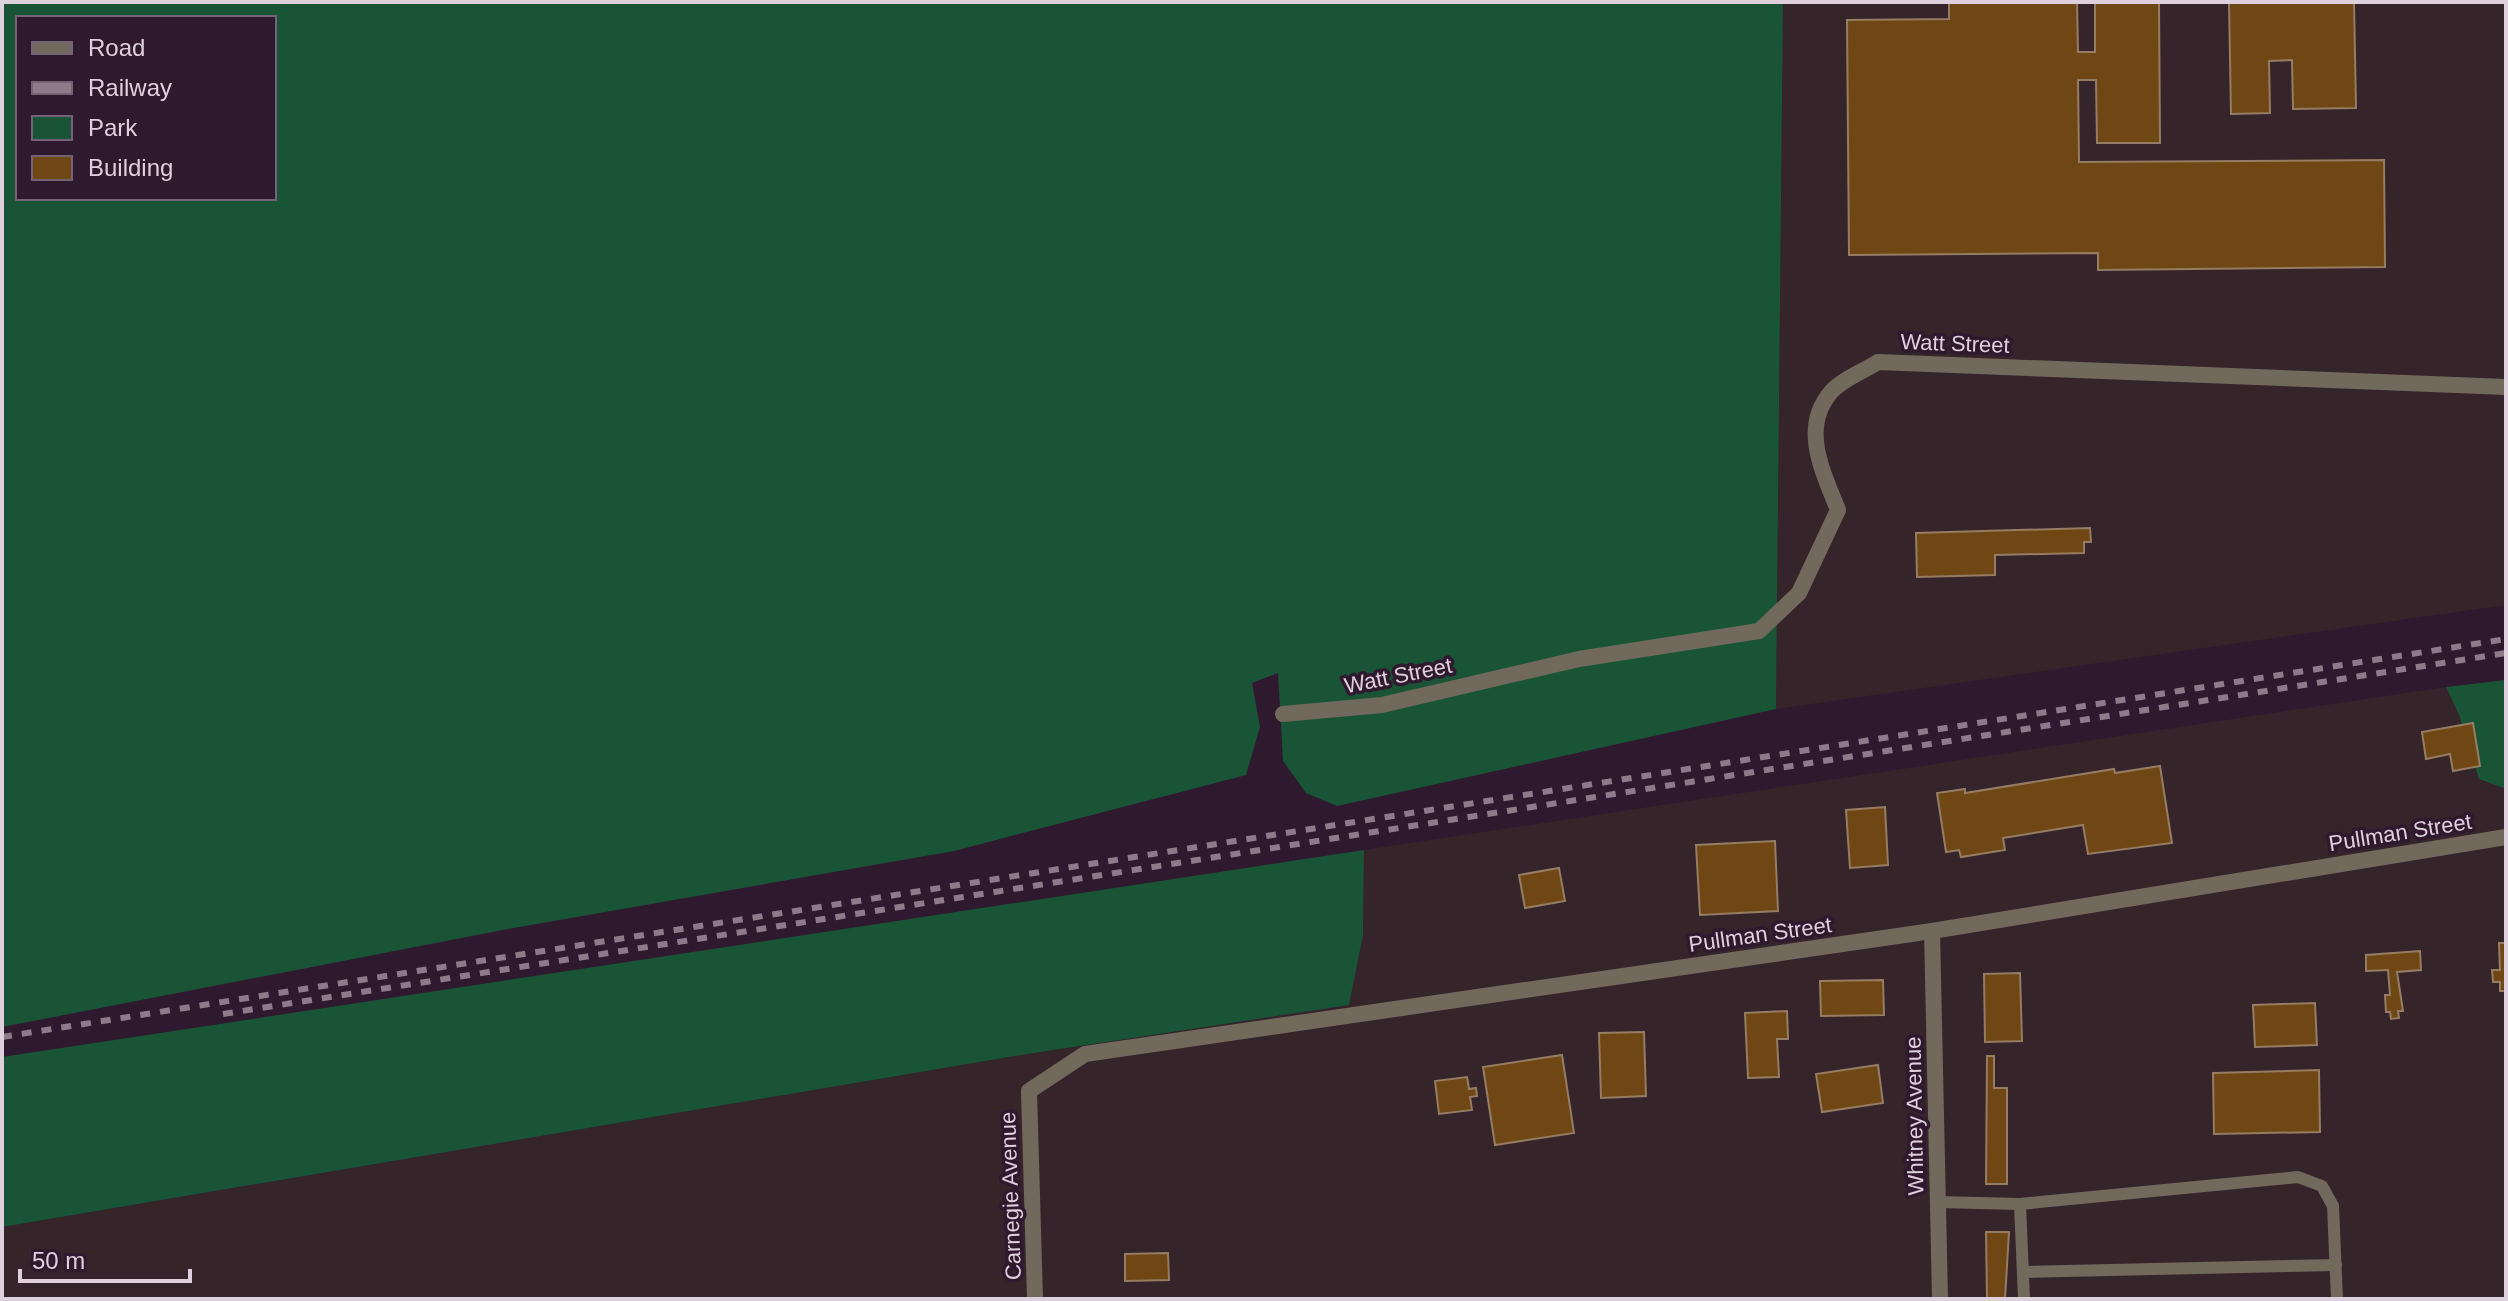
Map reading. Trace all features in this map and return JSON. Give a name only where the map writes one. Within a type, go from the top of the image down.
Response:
[{"type":"street","name":"Watt Street","points":[[1283,714],[1382,705],[1579,659],[1759,631],[1799,593],[1838,510],[1816,452],[1815,418],[1831,391],[1878,362],[2506,387]]},
{"type":"street","name":"Pullman Street","points":[[1029,1091],[1085,1054],[1932,931],[2506,837]]},
{"type":"street","name":"Whitney Avenue","points":[[1932,931],[1940,1299]]},
{"type":"street","name":"Carnegie Avenue","points":[[1029,1091],[1035,1299]]},
{"type":"lane","points":[[1938,1202],[2020,1204],[2298,1177],[2322,1186],[2333,1206],[2337,1299]]},
{"type":"lane","points":[[2020,1204],[2024,1299]]},
{"type":"lane","points":[[2023,1272],[2336,1265]]},
{"type":"shaded area","points":[[1783,2],[2506,2],[2506,605],[1776,709]]},
{"type":"shaded area","points":[[2446,687],[2459,715],[2479,779],[2506,789],[2506,1299],[2,1299],[2,1227],[1015,1056],[1349,1005],[1363,935],[1364,850]]},
{"type":"green space","points":[[2,2],[1783,2],[1776,709],[1337,806],[1306,793],[1283,761],[1278,673],[1252,683],[1260,727],[1246,775],[954,851],[508,929],[2,1027]]},
{"type":"green space","points":[[2506,680],[2506,789],[2479,779],[2459,715],[2446,687]]},
{"type":"green space","points":[[1364,850],[1363,935],[1349,1005],[1015,1056],[2,1227],[2,1057]]},
{"type":"building","points":[[1949,2],[2077,2],[2078,52],[2095,52],[2095,2],[2159,2],[2160,143],[2097,143],[2096,80],[2078,80],[2079,162],[2384,160],[2385,267],[2098,270],[2098,253],[1849,255],[1847,20],[1949,19]]},
{"type":"building","points":[[2229,2],[2354,2],[2356,108],[2293,109],[2292,60],[2269,61],[2270,113],[2231,114]]},
{"type":"building","points":[[2090,528],[2091,542],[2084,542],[2084,553],[1995,555],[1995,575],[1917,577],[1916,533]]},
{"type":"building","points":[[2473,723],[2480,766],[2453,771],[2450,754],[2426,759],[2422,732]]},
{"type":"building","points":[[2160,766],[2172,843],[2088,854],[2083,825],[2003,838],[2005,850],[1961,857],[1959,850],[1946,852],[1937,793],[1965,789],[1965,793],[2114,769],[2115,773]]},
{"type":"building","points":[[1885,807],[1888,865],[1850,868],[1846,810]]},
{"type":"building","points":[[1775,841],[1778,911],[1700,915],[1696,845]]},
{"type":"building","points":[[1559,868],[1565,901],[1525,908],[1519,875]]},
{"type":"building","points":[[2499,943],[2506,943],[2506,991],[2500,991],[2500,982],[2493,982],[2492,970],[2500,970]]},
{"type":"building","points":[[2420,951],[2421,970],[2397,972],[2403,1011],[2398,1011],[2399,1018],[2391,1019],[2390,1012],[2386,1012],[2385,995],[2390,995],[2388,970],[2366,971],[2366,955]]},
{"type":"building","points":[[2020,973],[2022,1041],[1985,1042],[1984,974]]},
{"type":"building","points":[[1883,980],[1884,1015],[1821,1016],[1820,981]]},
{"type":"building","points":[[2315,1003],[2317,1045],[2255,1047],[2253,1005]]},
{"type":"building","points":[[1787,1011],[1788,1039],[1777,1039],[1779,1077],[1748,1078],[1745,1013]]},
{"type":"building","points":[[1644,1032],[1646,1096],[1601,1098],[1599,1033]]},
{"type":"building","points":[[1562,1055],[1574,1133],[1495,1145],[1483,1067]]},
{"type":"building","points":[[1987,1056],[1994,1056],[1994,1088],[2007,1088],[2007,1184],[1986,1184]]},
{"type":"building","points":[[1878,1065],[1883,1103],[1822,1112],[1816,1074]]},
{"type":"building","points":[[2319,1070],[2320,1132],[2214,1134],[2213,1073]]},
{"type":"building","points":[[1467,1077],[1469,1089],[1476,1088],[1477,1096],[1470,1097],[1472,1110],[1439,1114],[1435,1081]]},
{"type":"building","points":[[1986,1232],[2009,1232],[2005,1299],[1987,1299]]},
{"type":"building","points":[[1168,1253],[1169,1280],[1125,1281],[1125,1254]]},
{"type":"railway","points":[[2,1037],[2506,639]]},
{"type":"railway","points":[[223,1014],[2506,653]]}]
